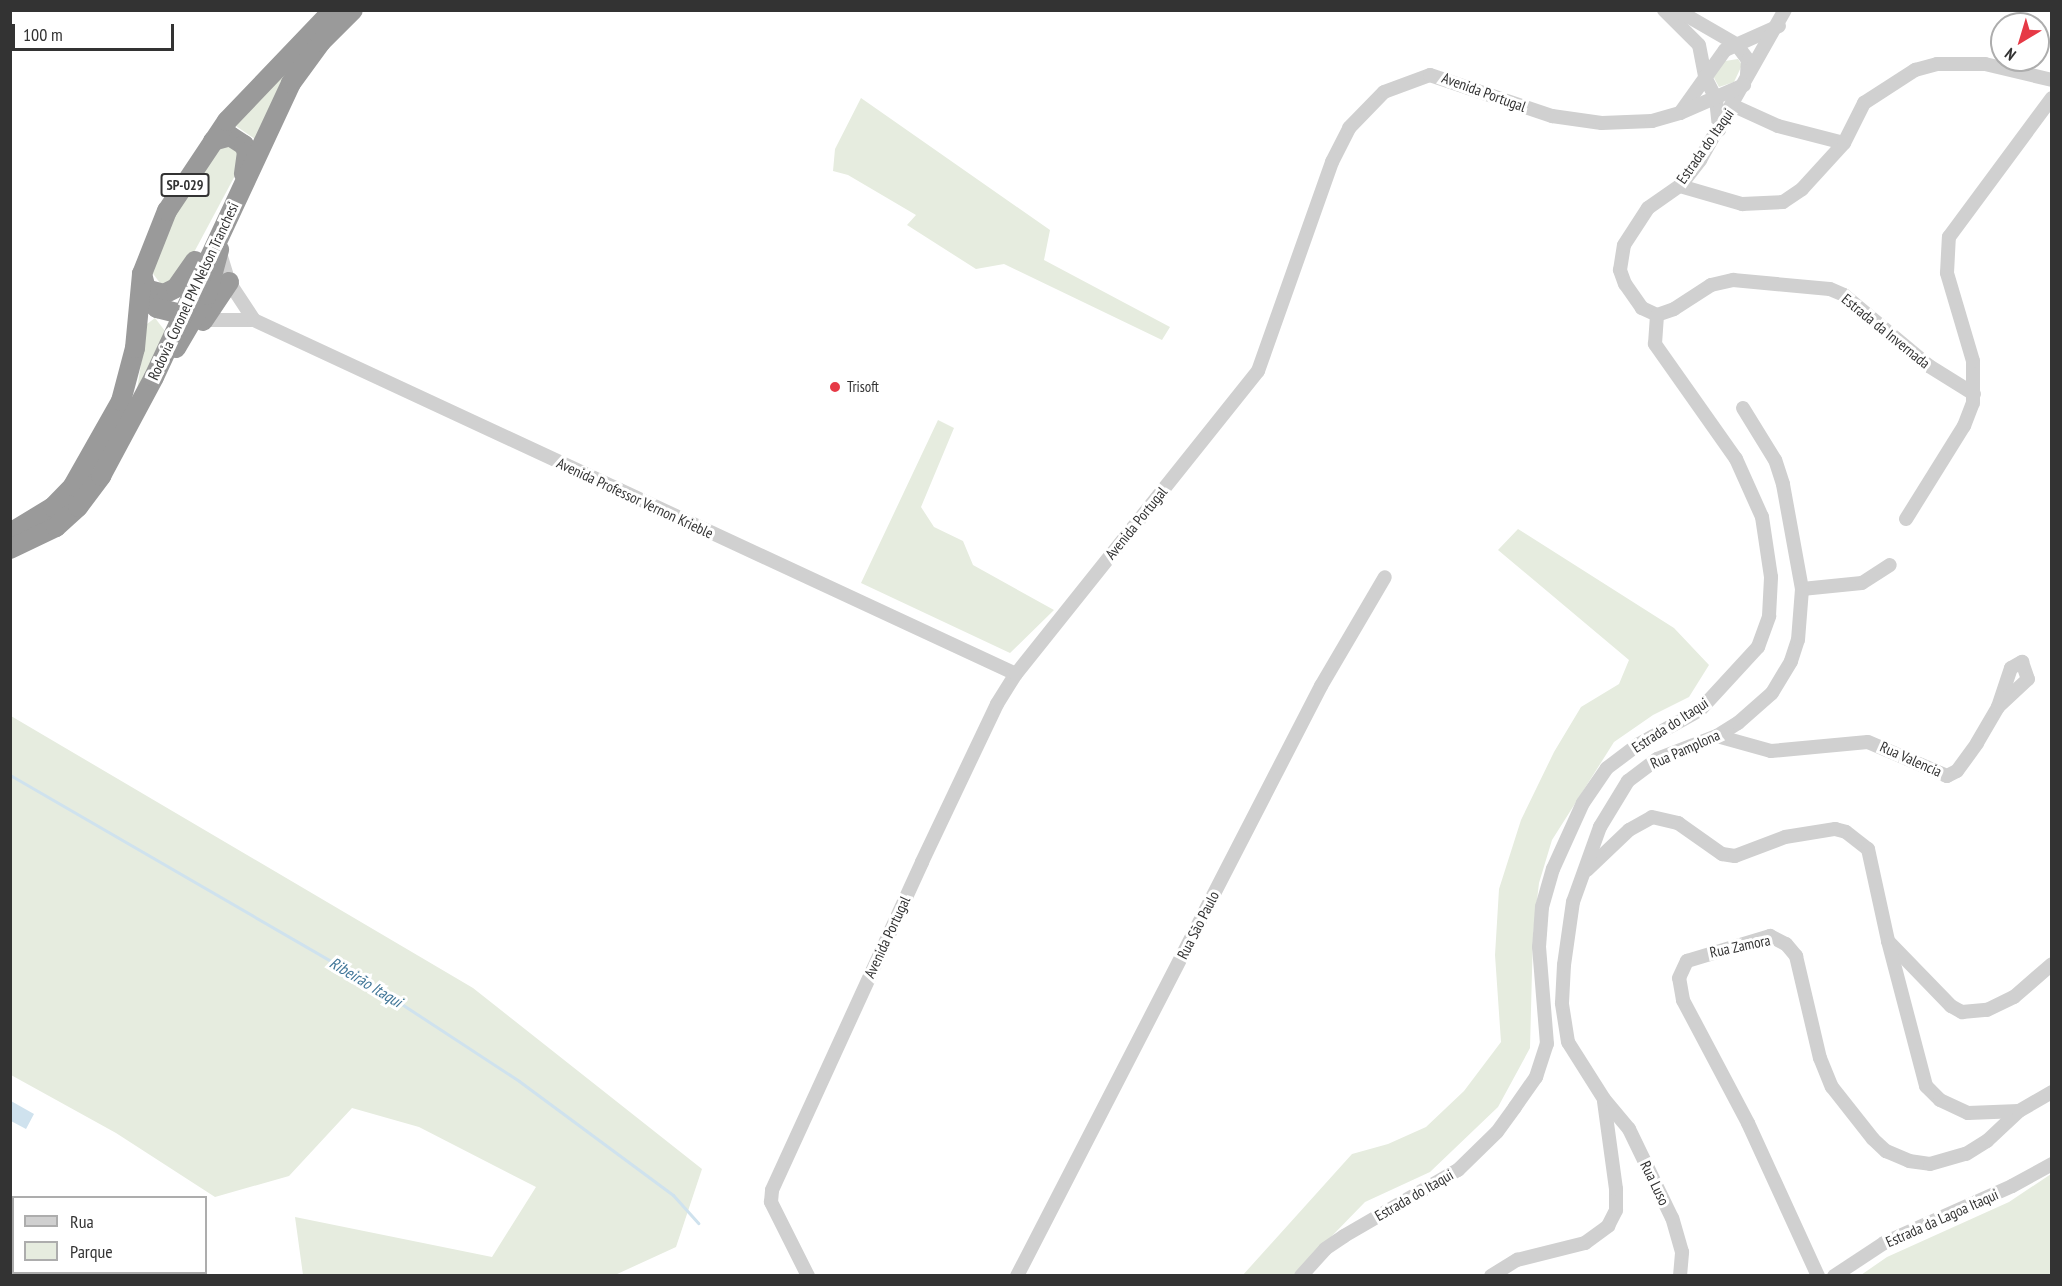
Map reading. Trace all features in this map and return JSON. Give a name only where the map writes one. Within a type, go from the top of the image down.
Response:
[{"type":"highway","name":"Rodovia Coronel PM Nelson Tranchesi","points":[[10,533],[53,507],[73,486],[111,423],[129,379],[144,281],[157,229],[213,141],[249,95],[333,10]]},
{"type":"highway","name":"Rodovia Coronel PM Nelson Tranchesi","points":[[10,549],[56,527],[78,507],[119,446],[154,377],[194,318],[224,221],[302,65],[353,10]]},
{"type":"highway","points":[[213,141],[230,136],[244,145],[247,161],[242,183]]},
{"type":"highway","points":[[144,281],[164,294],[176,288],[224,221]]},
{"type":"highway","points":[[154,377],[178,347],[210,287],[224,221]]},
{"type":"highway","points":[[144,281],[153,305],[194,318]]},
{"type":"highway","points":[[194,318],[229,282]]},
{"type":"street","points":[[1664,10],[1699,45],[1705,77],[1716,99],[1719,130]]},
{"type":"street","points":[[1677,10],[1736,44],[1748,60],[1744,85]]},
{"type":"street","name":"Estrada do Itaqui","points":[[1301,1275],[1325,1249],[1344,1236],[1458,1170],[1497,1132],[1536,1077],[1547,1044],[1539,947],[1542,907],[1553,868],[1583,803],[1607,768],[1639,744],[1700,710],[1758,647],[1769,616],[1772,577],[1762,517],[1736,459],[1655,344],[1657,315],[1642,308],[1632,296],[1620,270],[1620,257],[1648,208],[1680,186],[1719,130],[1779,26],[1785,10]]},
{"type":"street","points":[[1680,113],[1725,50],[1779,26]]},
{"type":"street","points":[[1680,186],[1742,204],[1783,202],[1802,189],[1844,143],[1864,103],[1915,70],[1937,64],[1985,64],[2052,80]]},
{"type":"street","name":"Avenida Portugal","points":[[808,1275],[771,1202],[772,1190],[927,851],[997,704],[1016,674],[1258,371],[1341,139],[1384,92],[1417,78],[1439,75],[1496,98],[1576,121],[1634,122],[1680,113],[1744,85]]},
{"type":"street","points":[[1906,519],[1970,415],[1974,394],[1969,341],[1947,273],[1949,237],[2052,98]]},
{"type":"street","points":[[1734,105],[1778,126],[1844,143]]},
{"type":"street","points":[[219,249],[229,282],[254,320]]},
{"type":"street","name":"Estrada da Invernada","points":[[1657,315],[1674,309],[1711,285],[1733,280],[1830,290],[1844,296],[1929,366],[1974,394]]},
{"type":"street","name":"Avenida Professor Vernon Krieble","points":[[194,318],[254,320],[1016,674]]},
{"type":"street","name":"Rua Pamplona","points":[[1604,1099],[1573,1052],[1564,1029],[1567,935],[1584,873],[1609,810],[1628,781],[1657,759],[1717,736],[1757,708],[1783,678],[1797,640],[1802,589],[1783,484],[1775,460],[1743,408]]},
{"type":"street","points":[[1802,589],[1862,583],[1890,565]]},
{"type":"street","name":"Rua São Paulo","points":[[1017,1275],[1321,686],[1385,577]]},
{"type":"street","name":"Rua Valencia","points":[[1717,736],[1771,751],[1868,742],[1947,776],[1957,771],[1998,706]]},
{"type":"street","points":[[1584,873],[1629,830],[1652,818],[1678,823],[1722,854],[1735,856],[1785,837],[1835,829],[1846,832],[1868,849],[1888,941],[1926,1086],[1940,1100],[1968,1113],[2019,1111]]},
{"type":"street","name":"Rua Zamora","points":[[1818,1275],[1748,1123],[1683,1000],[1679,978],[1687,961],[1770,936],[1792,949],[1820,1058],[1832,1088],[1857,1122],[1887,1151],[1909,1161],[1947,1161],[1988,1141],[2019,1111],[2052,1092]]},
{"type":"street","points":[[1888,941],[1951,1006],[1962,1012],[1987,1010],[2014,997],[2052,964]]},
{"type":"street","points":[[1491,1275],[1517,1260],[1585,1243],[1608,1226],[1616,1210],[1616,1189],[1604,1099]]},
{"type":"street","name":"Rua Luso","points":[[1604,1099],[1629,1130],[1672,1218],[1682,1252],[1680,1275]]},
{"type":"street","name":"Estrada da Lagoa Itaqui","points":[[1834,1275],[1884,1243],[2052,1164]]},
{"type":"green space","points":[[295,55],[258,141],[233,124]]},
{"type":"green space","points":[[1738,59],[1742,65],[1734,82],[1719,87],[1713,76],[1725,61]]},
{"type":"green space","points":[[861,98],[1050,230],[1044,260],[1170,327],[1162,340],[1004,264],[976,269],[907,225],[916,215],[848,175],[833,171],[835,149]]},
{"type":"green space","points":[[222,146],[237,147],[238,170],[191,258],[167,283],[160,283],[151,271],[174,216]]},
{"type":"green space","points":[[155,318],[165,331],[136,397],[147,324]]},
{"type":"green space","points":[[938,420],[954,428],[921,507],[934,527],[963,541],[973,565],[1054,610],[1010,653],[861,583]]},
{"type":"green space","points":[[1518,529],[1674,628],[1709,665],[1689,697],[1653,715],[1614,742],[1552,840],[1539,883],[1533,934],[1530,1048],[1498,1107],[1430,1172],[1365,1202],[1294,1275],[1242,1276],[1352,1154],[1388,1144],[1426,1127],[1464,1091],[1501,1042],[1495,955],[1499,889],[1521,820],[1554,752],[1581,707],[1619,684],[1629,660],[1498,550]]},
{"type":"green space","points":[[11,716],[473,988],[702,1169],[676,1247],[615,1275],[303,1275],[295,1217],[492,1257],[536,1187],[419,1127],[352,1108],[289,1176],[215,1197],[116,1133],[11,1075]]},
{"type":"green space","points":[[2051,1174],[2051,1275],[1861,1275],[1887,1257],[2009,1202]]},
{"type":"water","points":[[11,1101],[34,1114],[26,1129],[11,1121]]},
{"type":"waterway","name":"Ribeirão Itaqui","points":[[10,775],[374,986],[519,1081],[673,1195],[698,1223]]},
{"type":"place","name":"Trisoft","points":[[835,387]]}]
